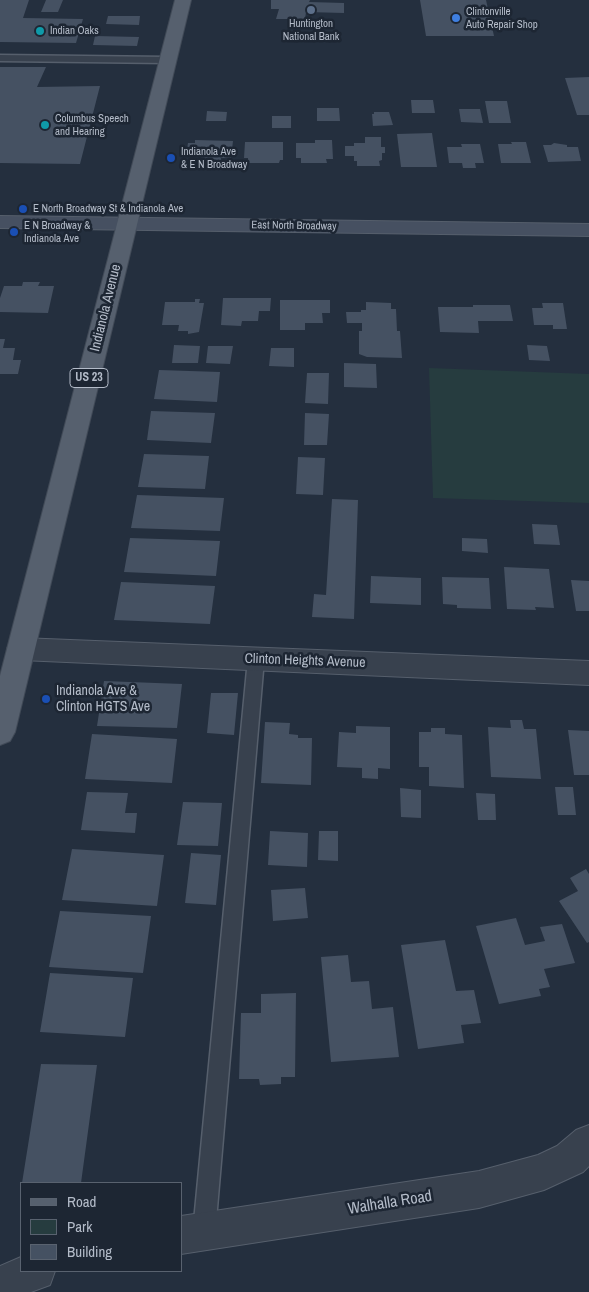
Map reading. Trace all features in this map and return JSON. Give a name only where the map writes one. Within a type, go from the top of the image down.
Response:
[{"type":"main road","name":"Indianola Avenue","points":[[0,732],[182,0]]},
{"type":"main road","name":"East North Broadway","points":[[0,222],[589,230]]},
{"type":"street","name":"Clinton Heights Avenue","points":[[21,649],[589,672]]},
{"type":"street","name":"Walhalla Road","points":[[193,1234],[478,1190],[540,1174],[584,1149],[589,1143]]},
{"type":"street","points":[[0,1285],[33,1272]]},
{"type":"lane","points":[[0,58],[168,60]]},
{"type":"lane","points":[[193,1234],[256,659]]},
{"type":"green space","points":[[429,368],[589,374],[589,503],[433,498]]},
{"type":"building","name":"Indian Oaks","points":[[0,0],[29,0],[23,18],[83,19],[76,43],[0,42]]},
{"type":"building","points":[[46,0],[63,0],[58,12],[41,12]]},
{"type":"building","name":"Huntington National Bank","points":[[271,0],[310,0],[309,2],[344,3],[344,13],[306,12],[305,19],[276,19],[279,9],[271,9]]},
{"type":"building","name":"Clintonville Auto Repair Shop","points":[[420,0],[486,0],[494,36],[426,36]]},
{"type":"building","points":[[108,16],[140,16],[139,25],[106,24]]},
{"type":"building","points":[[95,36],[139,37],[137,46],[93,45]]},
{"type":"building","name":"Columbus Speech and Hearing","points":[[0,67],[46,67],[37,87],[100,86],[80,164],[0,163]]},
{"type":"building","points":[[589,77],[589,115],[577,115],[565,78]]},
{"type":"building","points":[[411,100],[433,100],[435,113],[412,113]]},
{"type":"building","points":[[485,101],[507,101],[511,123],[489,123]]},
{"type":"building","points":[[317,108],[339,108],[340,121],[317,121]]},
{"type":"building","points":[[459,109],[480,109],[483,123],[461,122]]},
{"type":"building","points":[[207,111],[227,112],[226,121],[206,121]]},
{"type":"building","points":[[374,112],[389,112],[393,125],[373,126],[372,114]]},
{"type":"building","points":[[272,116],[291,116],[291,128],[272,128]]},
{"type":"building","points":[[432,133],[437,167],[401,167],[397,134]]},
{"type":"building","points":[[365,137],[381,137],[381,147],[385,147],[385,153],[382,153],[382,160],[379,161],[380,166],[357,166],[354,156],[345,156],[345,146],[354,146],[354,143],[365,143]]},
{"type":"building","points":[[195,140],[233,141],[231,158],[221,158],[220,164],[204,164],[205,158],[186,155],[188,143],[195,143]]},
{"type":"building","points":[[315,140],[332,140],[333,159],[326,159],[327,163],[301,163],[301,158],[296,158],[296,143],[315,143]]},
{"type":"building","points":[[245,142],[283,142],[283,160],[280,160],[279,163],[248,163],[248,158],[244,158]]},
{"type":"building","points":[[511,142],[526,142],[531,163],[501,163],[498,144],[512,144]]},
{"type":"building","points":[[554,143],[567,145],[567,147],[578,147],[581,161],[548,162],[543,145]]},
{"type":"building","points":[[461,144],[480,144],[484,163],[475,163],[476,168],[463,168],[462,163],[449,163],[447,147],[462,147]]},
{"type":"building","points":[[23,282],[40,282],[38,286],[54,286],[48,313],[0,312],[0,298],[4,286],[22,286]]},
{"type":"building","points":[[223,298],[271,298],[270,311],[259,311],[258,321],[242,321],[241,326],[221,325]]},
{"type":"building","points":[[195,299],[200,299],[199,303],[204,303],[199,332],[188,334],[188,331],[178,331],[179,325],[162,325],[165,302],[195,302]]},
{"type":"building","points":[[280,300],[330,300],[330,313],[322,313],[323,323],[305,323],[305,330],[280,330]]},
{"type":"building","points":[[366,302],[391,303],[391,309],[396,309],[397,331],[400,331],[402,358],[367,357],[359,354],[359,331],[362,331],[362,323],[347,323],[346,312],[366,310]]},
{"type":"building","points":[[542,303],[563,303],[567,329],[553,329],[553,325],[534,325],[532,308],[543,308]]},
{"type":"building","points":[[473,305],[510,305],[513,321],[478,321],[479,333],[440,332],[438,307],[473,307]]},
{"type":"building","points":[[0,339],[5,339],[3,348],[15,348],[13,360],[21,360],[18,374],[0,374]]},
{"type":"building","points":[[174,345],[200,346],[198,363],[172,363]]},
{"type":"building","points":[[527,345],[547,346],[550,361],[529,360]]},
{"type":"building","points":[[208,346],[233,346],[230,364],[206,363]]},
{"type":"building","points":[[271,348],[294,348],[294,367],[269,366]]},
{"type":"building","points":[[344,363],[376,364],[377,388],[344,387]]},
{"type":"building","points":[[159,370],[220,372],[217,402],[154,399]]},
{"type":"building","points":[[307,373],[329,373],[328,404],[305,403]]},
{"type":"building","points":[[151,411],[215,413],[211,443],[147,440]]},
{"type":"building","points":[[305,413],[329,414],[327,445],[304,445]]},
{"type":"building","points":[[144,454],[209,456],[205,489],[138,487]]},
{"type":"building","points":[[298,457],[325,458],[323,495],[296,494]]},
{"type":"building","points":[[137,495],[224,498],[220,531],[131,528]]},
{"type":"building","points":[[332,499],[358,500],[354,619],[312,617],[314,594],[326,595]]},
{"type":"building","points":[[532,524],[557,525],[560,545],[534,544]]},
{"type":"building","points":[[130,538],[220,541],[216,576],[124,572]]},
{"type":"building","points":[[462,538],[487,539],[488,553],[462,551]]},
{"type":"building","points":[[504,567],[549,569],[554,608],[535,607],[536,610],[507,609]]},
{"type":"building","points":[[371,576],[421,578],[421,605],[370,603]]},
{"type":"building","points":[[442,577],[489,578],[491,609],[457,608],[457,605],[443,604]]},
{"type":"building","points":[[571,580],[589,581],[589,611],[576,611]]},
{"type":"building","points":[[121,582],[215,586],[210,624],[114,620]]},
{"type":"building","points":[[104,681],[182,684],[177,728],[97,726]]},
{"type":"building","points":[[211,693],[238,693],[234,735],[207,733]]},
{"type":"building","points":[[510,720],[522,720],[524,729],[536,729],[541,779],[491,777],[488,727],[511,728]]},
{"type":"building","points":[[265,722],[290,723],[289,734],[298,735],[298,738],[312,738],[311,785],[261,783]]},
{"type":"building","points":[[356,726],[390,727],[390,769],[378,768],[378,779],[362,778],[362,768],[337,767],[339,732],[356,733]]},
{"type":"building","points":[[431,728],[445,728],[445,734],[462,735],[464,788],[429,786],[429,767],[419,767],[419,732],[431,732]]},
{"type":"building","points":[[568,730],[589,731],[589,775],[574,775]]},
{"type":"building","points":[[92,734],[177,739],[172,783],[85,779]]},
{"type":"building","points":[[555,787],[573,787],[576,815],[558,815]]},
{"type":"building","points":[[400,788],[421,790],[421,818],[401,817]]},
{"type":"building","points":[[87,792],[128,793],[125,813],[137,813],[135,833],[81,830]]},
{"type":"building","points":[[476,793],[495,794],[496,820],[478,820]]},
{"type":"building","points":[[183,802],[222,803],[218,846],[177,845]]},
{"type":"building","points":[[270,831],[308,833],[307,867],[268,865]]},
{"type":"building","points":[[319,831],[338,831],[338,861],[318,860]]},
{"type":"building","points":[[72,849],[164,855],[157,906],[62,900]]},
{"type":"building","points":[[191,853],[221,855],[216,905],[185,903]]},
{"type":"building","points":[[586,869],[589,874],[589,942],[587,943],[559,901],[578,891],[570,878]]},
{"type":"building","points":[[305,888],[308,918],[273,921],[271,890]]},
{"type":"building","points":[[60,911],[151,916],[143,973],[49,967]]},
{"type":"building","points":[[516,918],[525,945],[545,941],[540,927],[562,924],[575,963],[544,969],[550,987],[539,989],[541,996],[499,1004],[476,926]]},
{"type":"building","points":[[445,940],[456,991],[474,990],[481,1023],[461,1025],[464,1043],[418,1049],[401,945]]},
{"type":"building","points":[[348,955],[351,982],[369,981],[372,1009],[393,1007],[399,1057],[331,1062],[321,957]]},
{"type":"building","points":[[50,973],[133,978],[125,1037],[40,1032]]},
{"type":"building","points":[[296,993],[295,1077],[281,1077],[281,1084],[260,1085],[259,1079],[239,1079],[241,1013],[261,1013],[261,994]]},
{"type":"building","points":[[41,1064],[97,1065],[81,1182],[22,1182]]},
{"type":"place","name":"Huntington National Bank","points":[[311,10]]},
{"type":"place","name":"Clintonville Auto Repair Shop","points":[[456,18]]},
{"type":"place","name":"Indian Oaks","points":[[40,31]]},
{"type":"place","name":"Columbus Speech and Hearing","points":[[45,125]]},
{"type":"place","name":"Indianola Ave & E N Broadway","points":[[171,158]]},
{"type":"place","name":"E North Broadway St & Indianola Ave","points":[[23,209]]},
{"type":"place","name":"E N Broadway & Indianola Ave","points":[[14,232]]},
{"type":"place","name":"Indianola Ave & Clinton HGTS Ave","points":[[46,699]]}]
